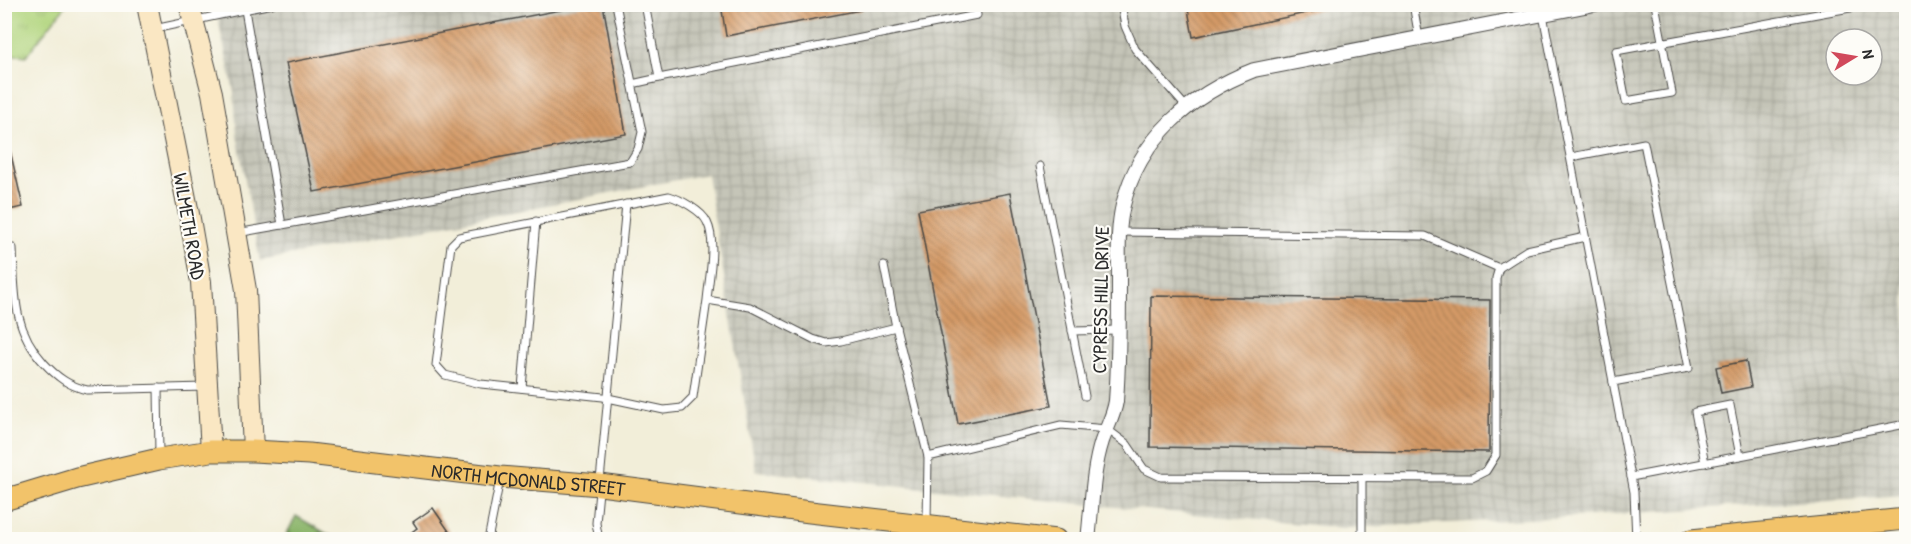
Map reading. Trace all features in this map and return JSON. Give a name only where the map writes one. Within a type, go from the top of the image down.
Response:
[{"type":"main road","name":"WILMETH ROAD","points":[[147,4],[201,282],[211,451]]},
{"type":"main road","points":[[191,12],[212,93],[246,290],[253,451]]},
{"type":"main road","name":"NORTH MCDONALD STREET","points":[[4,500],[76,478],[159,459],[211,451],[253,451],[309,454],[500,477],[600,485],[925,533],[1056,540]]},
{"type":"main road","points":[[1691,540],[1906,519]]},
{"type":"street","name":"CYPRESS HILL DRIVE","points":[[1088,540],[1096,467],[1116,401],[1119,232],[1123,204],[1141,159],[1161,132],[1186,108],[1213,88],[1254,70],[1419,38],[1543,9],[1595,4]]},
{"type":"lane","points":[[153,29],[191,12],[272,4]]},
{"type":"lane","points":[[237,233],[630,162],[638,149],[642,132],[616,4]]},
{"type":"lane","points":[[645,4],[659,78]]},
{"type":"lane","points":[[632,84],[977,15],[975,4]]},
{"type":"lane","points":[[1121,4],[1125,26],[1135,49],[1186,108]]},
{"type":"lane","points":[[1413,4],[1419,38]]},
{"type":"lane","points":[[1655,4],[1663,42],[1672,93],[1626,101],[1616,51],[1663,42],[1872,4]]},
{"type":"lane","points":[[245,7],[282,225]]},
{"type":"lane","points":[[1543,9],[1634,492],[1636,540]]},
{"type":"lane","points":[[1571,157],[1644,143],[1689,368],[1613,382]]},
{"type":"lane","points":[[1040,166],[1085,396]]},
{"type":"lane","points":[[669,196],[682,200],[707,220],[712,248],[707,300],[693,397],[682,408],[664,410],[608,398],[481,384],[444,375],[436,365],[451,245],[459,237],[626,204],[669,196]]},
{"type":"lane","points":[[599,540],[596,523],[626,204]]},
{"type":"lane","points":[[522,388],[536,222]]},
{"type":"lane","points":[[1119,232],[1425,236],[1498,268]]},
{"type":"lane","points":[[928,457],[1061,425],[1107,429],[1127,444],[1144,469],[1161,477],[1472,478],[1486,471],[1496,455],[1496,278],[1498,268],[1527,250],[1586,237]]},
{"type":"lane","points":[[13,248],[16,302],[21,328],[33,350],[54,374],[72,387],[87,390],[208,387]]},
{"type":"lane","points":[[884,266],[896,327],[928,457],[928,513],[925,533]]},
{"type":"lane","points":[[707,300],[750,307],[813,339],[826,343],[896,327]]},
{"type":"lane","points":[[1072,331],[1119,330]]},
{"type":"lane","points":[[158,388],[159,459]]},
{"type":"lane","points":[[1705,463],[1695,412],[1713,408],[1730,405],[1740,456]]},
{"type":"lane","points":[[1631,477],[1906,424]]},
{"type":"lane","points":[[488,540],[500,477]]},
{"type":"lane","points":[[1362,478],[1362,540]]},
{"type":"shaded area","points":[[215,5],[1906,5],[1906,495],[1589,516],[1345,528],[756,471],[707,174],[260,261],[237,134],[234,92]]},
{"type":"green space","points":[[4,5],[66,5],[26,56],[5,54]]},
{"type":"green space","points":[[296,516],[336,539],[284,539]]},
{"type":"building","points":[[591,4],[603,4],[626,134],[314,192],[286,63]]},
{"type":"building","points":[[721,4],[861,4],[861,10],[726,36]]},
{"type":"building","points":[[1187,4],[1325,4],[1325,9],[1193,37]]},
{"type":"building","points":[[9,146],[23,207],[4,211],[4,147]]},
{"type":"building","points":[[1010,193],[1051,406],[958,424],[918,210]]},
{"type":"building","points":[[1151,296],[1490,300],[1489,452],[1150,447]]},
{"type":"building","points":[[1746,361],[1751,387],[1721,393],[1716,367]]},
{"type":"building","points":[[433,508],[455,540],[401,540],[417,528],[413,522]]}]
